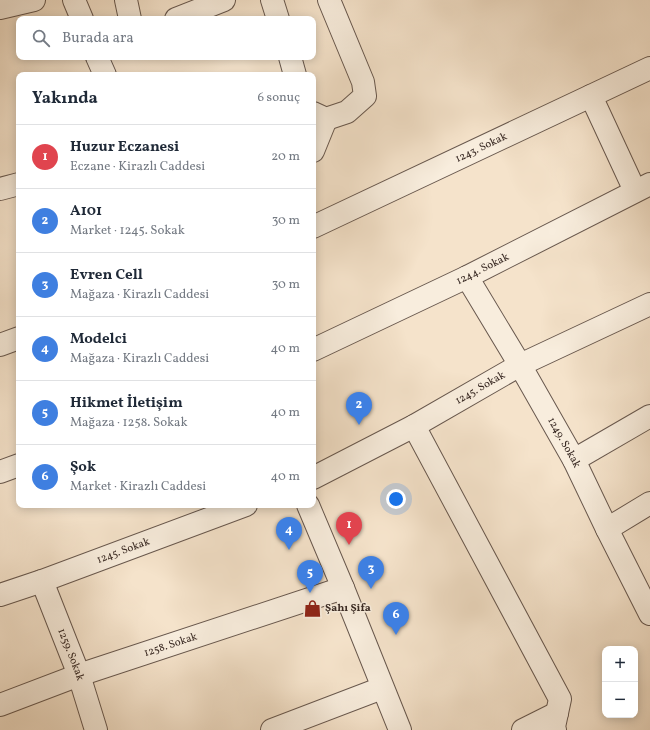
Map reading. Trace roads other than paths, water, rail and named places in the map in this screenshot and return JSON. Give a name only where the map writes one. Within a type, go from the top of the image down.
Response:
[{"type":"street","points":[[0,8],[34,0]]},
{"type":"street","points":[[74,0],[81,16]]},
{"type":"street","points":[[126,0],[129,16]]},
{"type":"street","points":[[184,16],[224,0]]},
{"type":"street","points":[[272,0],[277,16]]},
{"type":"street","points":[[316,134],[319,116],[347,112],[365,96],[363,82],[329,0]]},
{"type":"street","points":[[99,60],[104,72]]},
{"type":"street","points":[[291,60],[294,72]]},
{"type":"street","name":"1243. Sokak","points":[[316,226],[650,68]]},
{"type":"street","points":[[591,96],[643,188]]},
{"type":"street","points":[[0,189],[16,185]]},
{"type":"street","name":"1244. Sokak","points":[[316,349],[467,277],[643,188]]},
{"type":"street","name":"1249. Sokak","points":[[467,277],[520,365],[574,460],[606,529],[648,605]]},
{"type":"street","name":"1245. Sokak","points":[[316,476],[414,426],[520,365],[650,304]]},
{"type":"street","points":[[0,345],[16,339]]},
{"type":"street","points":[[574,460],[650,416]]},
{"type":"street","points":[[414,426],[560,699],[556,722],[524,730]]},
{"type":"street","points":[[0,472],[16,466]]},
{"type":"street","points":[[606,529],[650,503]]},
{"type":"street","name":"1245. Sokak","points":[[0,595],[42,581],[238,508]]},
{"type":"street","points":[[309,508],[400,730]]},
{"type":"street","name":"1259. Sokak","points":[[42,581],[79,675],[96,730]]},
{"type":"street","name":"1258. Sokak","points":[[0,705],[79,675],[343,588]]},
{"type":"street","points":[[272,730],[382,688]]},
{"type":"place","name":"A101","points":[[359,425]]},
{"type":"place","name":"Huzur Eczanesi","points":[[349,545]]},
{"type":"place","name":"Modelci","points":[[289,550]]},
{"type":"place","name":"Evren Cell","points":[[371,589]]},
{"type":"place","name":"Hikmet İletişim","points":[[310,593]]},
{"type":"place","name":"Şahı Şifa","points":[[312,608]]},
{"type":"place","name":"Şok","points":[[396,635]]}]
